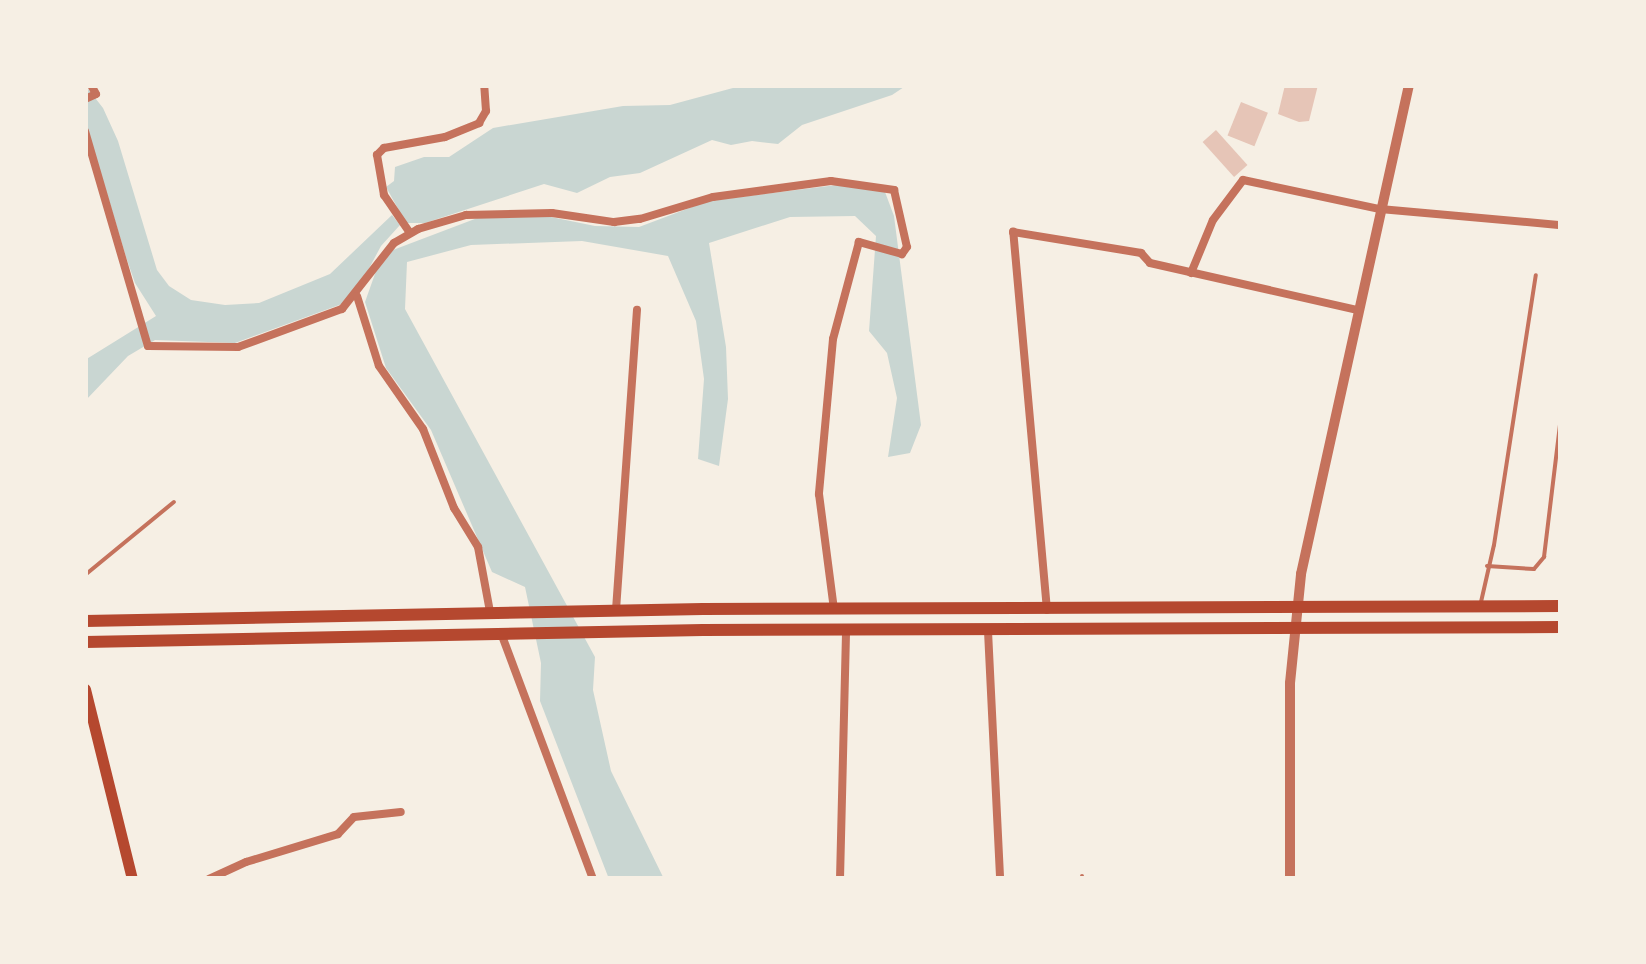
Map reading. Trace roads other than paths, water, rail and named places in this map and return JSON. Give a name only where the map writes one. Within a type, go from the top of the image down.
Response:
[{"type":"main road","points":[[85,621],[616,610],[1561,606]]},
{"type":"main road","points":[[85,642],[587,632],[1561,628]]},
{"type":"main road","points":[[85,689],[132,879]]},
{"type":"street","points":[[410,233],[384,196],[376,155],[384,148],[445,137],[478,123],[486,111],[484,85]]},
{"type":"street","points":[[1290,879],[1297,608],[1319,477],[1408,85]]},
{"type":"street","points":[[85,99],[93,89]]},
{"type":"street","points":[[85,131],[148,346],[238,347],[342,309],[356,296],[387,249],[410,233],[481,214],[552,213],[604,222],[640,219],[713,196],[831,181],[894,190],[906,247],[902,254],[860,242],[833,339],[818,494],[834,610]]},
{"type":"street","points":[[1191,273],[1212,220],[1243,180],[1380,209],[1561,225]]},
{"type":"street","points":[[1047,610],[1013,232],[1141,253],[1150,263],[1357,310]]},
{"type":"street","points":[[356,296],[380,366],[423,428],[454,508],[478,546],[490,612]]},
{"type":"street","points":[[616,610],[637,310]]},
{"type":"street","points":[[840,879],[846,632]]},
{"type":"street","points":[[988,632],[1000,879]]},
{"type":"street","points":[[501,633],[593,879]]},
{"type":"street","points":[[209,879],[246,862],[338,834],[354,817],[401,812]]},
{"type":"lane","points":[[1480,606],[1536,275]]},
{"type":"lane","points":[[1487,566],[1534,569],[1541,564],[1561,416]]},
{"type":"lane","points":[[85,575],[174,502]]}]
